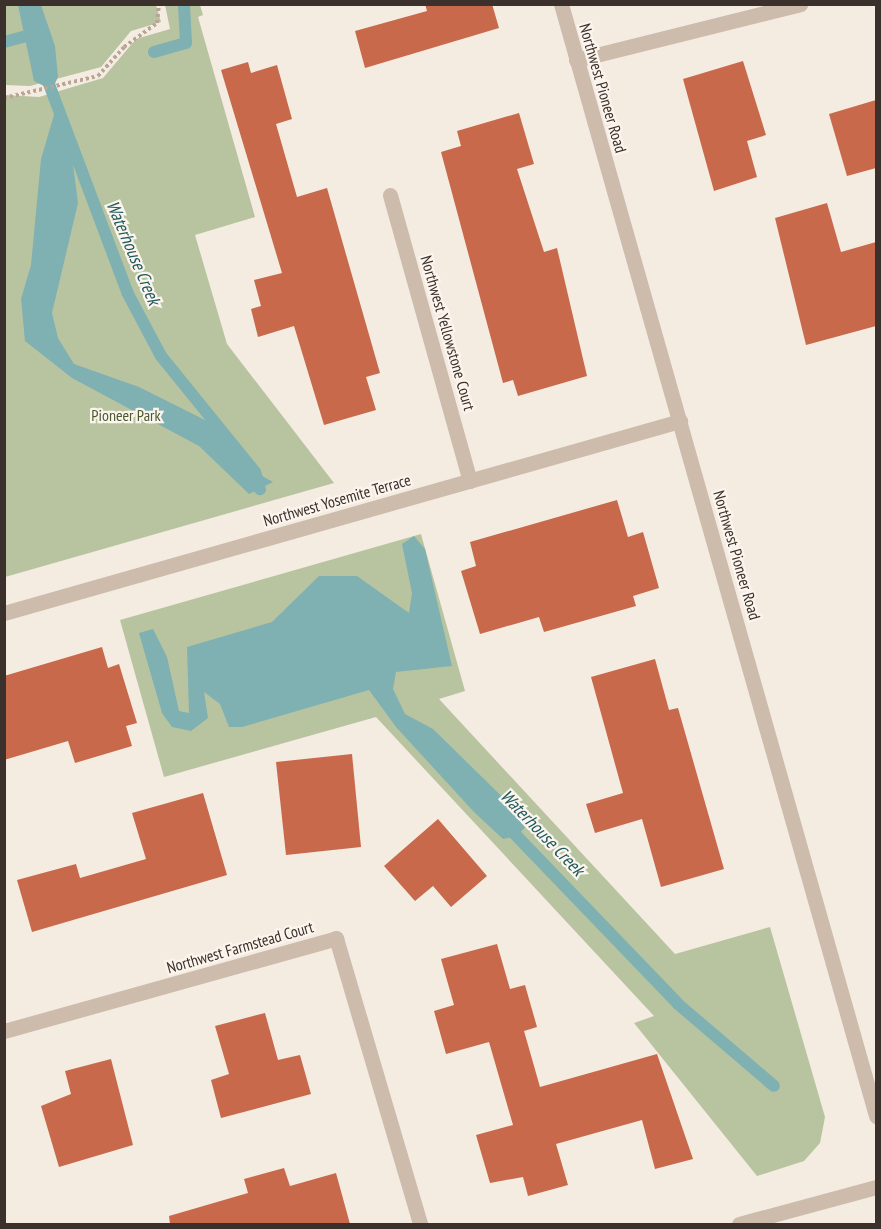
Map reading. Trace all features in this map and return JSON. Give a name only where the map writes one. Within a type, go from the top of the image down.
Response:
[{"type":"street","name":"Northwest Pioneer Road","points":[[561,4],[876,1116]]},
{"type":"street","points":[[576,60],[800,4]]},
{"type":"street","name":"Northwest Yellowstone Court","points":[[390,195],[470,481]]},
{"type":"street","name":"Northwest Yosemite Terrace","points":[[4,613],[680,422]]},
{"type":"street","name":"Northwest Farmstead Court","points":[[4,1030],[336,939],[420,1224]]},
{"type":"street","points":[[739,1224],[876,1187]]},
{"type":"path","points":[[4,98],[29,96],[83,82],[108,69],[124,47],[157,23],[159,4]]},
{"type":"green space","points":[[4,5],[156,5],[161,22],[131,31],[101,67],[30,86],[5,85]]},
{"type":"green space","name":"Pioneer Park","points":[[165,5],[200,5],[203,15],[198,17],[255,217],[195,235],[227,344],[334,483],[5,577],[5,95],[39,97],[103,78],[136,39],[170,29]]},
{"type":"green space","points":[[421,534],[465,691],[439,699],[675,954],[770,927],[825,1117],[820,1143],[804,1161],[757,1176],[634,1023],[654,1016],[376,717],[164,777],[120,620]]},
{"type":"water","points":[[18,5],[41,5],[55,46],[58,77],[52,90],[34,81]]},
{"type":"water","points":[[56,108],[72,157],[78,203],[52,313],[58,338],[74,364],[139,387],[207,421],[255,472],[273,482],[249,494],[199,446],[72,378],[25,341],[21,299],[31,265],[41,159]]},
{"type":"water","points":[[414,536],[425,549],[452,666],[396,672],[393,689],[405,714],[433,729],[529,823],[517,836],[503,839],[474,812],[396,727],[369,690],[242,727],[229,727],[220,704],[204,692],[208,718],[191,731],[172,727],[162,713],[139,633],[153,629],[167,657],[179,711],[189,713],[187,647],[272,622],[319,576],[357,576],[409,613],[412,593],[402,544]]},
{"type":"building","points":[[425,4],[492,4],[499,28],[365,68],[355,31],[427,11]]},
{"type":"building","points":[[743,61],[766,135],[747,141],[757,177],[714,191],[683,79]]},
{"type":"building","points":[[248,62],[251,73],[277,65],[292,119],[276,124],[297,197],[327,188],[380,373],[366,377],[376,410],[324,425],[294,326],[258,337],[251,309],[261,306],[254,280],[282,273],[221,70]]},
{"type":"building","points":[[876,100],[876,168],[847,176],[829,114]]},
{"type":"building","points":[[519,113],[534,164],[517,169],[544,252],[557,248],[587,376],[518,396],[513,380],[503,383],[441,152],[461,146],[457,131]]},
{"type":"building","points":[[827,203],[841,252],[876,242],[876,326],[806,345],[775,218]]},
{"type":"building","points":[[617,500],[628,537],[643,532],[659,588],[633,596],[636,606],[544,632],[539,617],[480,634],[461,571],[476,566],[470,542]]},
{"type":"building","points":[[102,647],[108,668],[119,664],[137,723],[126,726],[132,746],[75,763],[68,741],[4,760],[4,676]]},
{"type":"building","points":[[655,659],[669,710],[678,708],[724,869],[661,887],[642,819],[595,833],[586,804],[623,793],[591,677]]},
{"type":"building","points":[[352,754],[361,847],[286,855],[276,762]]},
{"type":"building","points":[[203,793],[227,875],[32,932],[17,880],[76,864],[80,878],[146,859],[132,813]]},
{"type":"building","points":[[438,819],[487,876],[451,907],[433,886],[415,901],[384,866]]},
{"type":"building","points":[[497,944],[510,989],[525,985],[537,1027],[524,1031],[540,1087],[657,1054],[693,1159],[655,1169],[642,1120],[556,1144],[568,1185],[528,1196],[523,1177],[490,1183],[476,1135],[513,1125],[489,1042],[446,1054],[434,1011],[454,1005],[441,959]]},
{"type":"building","points":[[265,1013],[278,1060],[300,1055],[311,1094],[221,1118],[211,1080],[229,1074],[215,1026]]},
{"type":"building","points":[[111,1059],[133,1145],[59,1167],[41,1106],[71,1094],[65,1071]]},
{"type":"building","points":[[284,1168],[290,1186],[336,1173],[350,1224],[170,1224],[169,1216],[248,1193],[244,1179]]},
{"type":"waterway","points":[[154,52],[186,43],[184,4]]},
{"type":"waterway","points":[[4,42],[34,34]]},
{"type":"waterway","name":"Waterhouse Creek","points":[[46,76],[127,292],[161,356],[255,472],[260,489]]},
{"type":"waterway","name":"Waterhouse Creek","points":[[507,826],[678,1004],[774,1086]]}]
